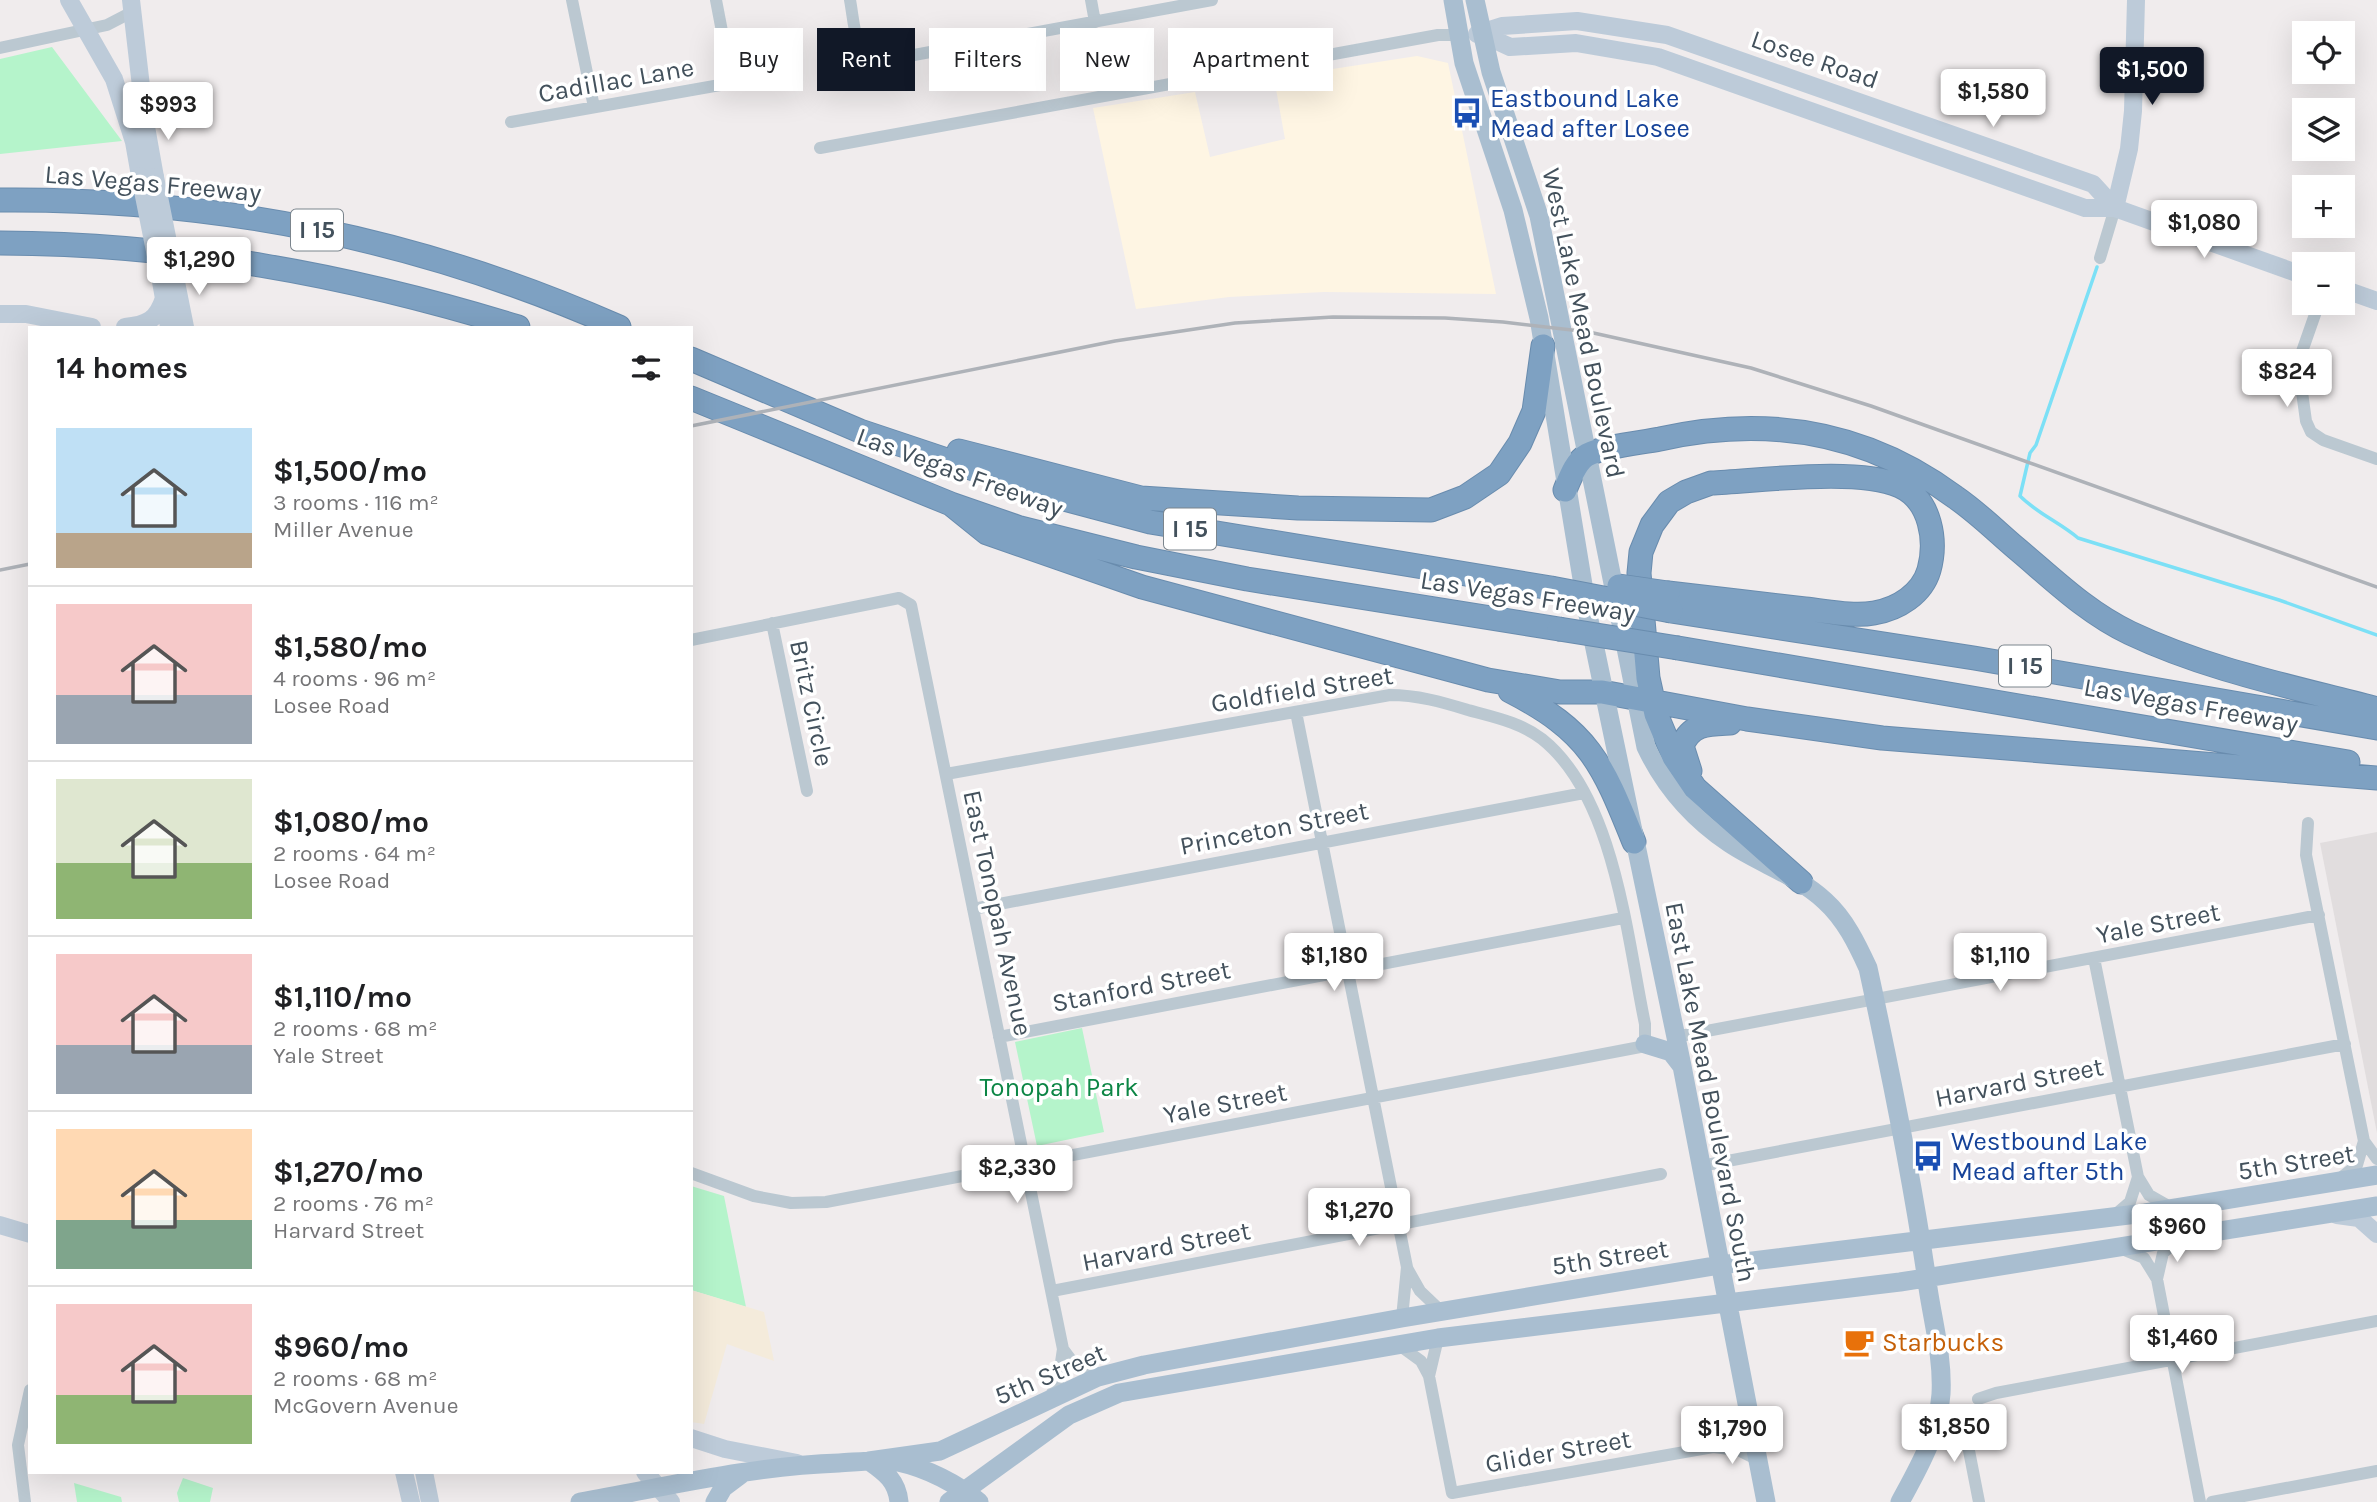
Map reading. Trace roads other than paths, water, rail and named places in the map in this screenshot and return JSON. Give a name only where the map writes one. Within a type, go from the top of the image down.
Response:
[{"type":"highway","name":"Las Vegas Freeway","points":[[0,200],[175,207],[323,232],[477,270],[536,291],[617,326]]},
{"type":"highway","name":"I 15","points":[[0,243],[143,248],[249,261],[342,279],[514,326]]},
{"type":"highway","points":[[0,255],[143,248]]},
{"type":"highway","points":[[860,431],[1002,460],[1141,498],[1285,508],[1431,510],[1465,497],[1499,474],[1520,443],[1534,411],[1543,346]]},
{"type":"highway","name":"Las Vegas Freeway","points":[[693,360],[860,431],[1060,498],[1150,522],[1670,602],[2377,728]]},
{"type":"highway","name":"Las Vegas Freeway","points":[[693,399],[951,504],[1020,528],[1136,557],[1247,579],[1678,648],[2292,751],[2377,768]]},
{"type":"highway","points":[[1565,490],[1573,470],[1586,455],[1685,433],[1736,427],[1807,431],[1853,443],[1911,468],[1956,497],[2094,614],[2129,632],[2192,659],[2377,709]]},
{"type":"highway","points":[[1670,602],[1872,614],[1906,602],[1924,580],[1933,545],[1931,525],[1917,499],[1902,487],[1872,478],[1711,483],[1686,492],[1669,502],[1651,525],[1641,552],[1639,573],[1647,665],[1644,700],[1674,757],[1695,788],[1801,882]]},
{"type":"highway","points":[[951,504],[986,533],[1142,587],[1488,680],[1560,692],[1602,692],[1747,719],[1882,738],[2377,778]]},
{"type":"highway","points":[[1488,680],[1545,709],[1585,743],[1608,779],[1634,842]]},
{"type":"highway","points":[[1713,805],[1699,788],[1687,763],[1683,753],[1685,740],[1700,726],[1747,719]]},
{"type":"main road","points":[[68,0],[105,60],[124,104],[147,176],[167,277],[185,326]]},
{"type":"main road","name":"West Lake Mead Boulevard","points":[[1453,0],[1476,103],[1513,210],[1543,346],[1565,490],[1602,692]]},
{"type":"main road","name":"West Lake Mead Boulevard","points":[[1475,0],[1491,72],[1532,191],[1619,620],[1644,700],[1646,747],[1686,808],[1729,843],[1801,882],[1826,902],[1855,940],[1868,968],[1921,1239],[1939,1356],[1941,1392],[1936,1424],[1926,1456],[1900,1502]]},
{"type":"main road","points":[[2115,208],[2129,149],[2133,111],[2136,0]]},
{"type":"main road","points":[[132,6],[145,121],[147,176]]},
{"type":"main road","name":"Losee Road","points":[[1460,35],[1482,34],[1502,26],[1577,20],[1639,28],[1667,35],[2093,184],[2115,208]]},
{"type":"main road","name":"Losee Road","points":[[1482,34],[1510,47],[1576,43],[1658,57],[2085,208],[2115,208],[2292,271]]},
{"type":"main road","points":[[1883,136],[1885,131],[1898,127],[1946,143],[1960,138]]},
{"type":"main road","points":[[134,326],[154,319],[164,298],[167,277]]},
{"type":"main road","points":[[2355,293],[2377,301]]},
{"type":"main road","points":[[164,298],[169,326]]},
{"type":"main road","points":[[0,314],[26,314],[87,326]]},
{"type":"main road","name":"East Lake Mead Boulevard South","points":[[1602,692],[1682,1066],[1766,1502]]},
{"type":"main road","points":[[1645,1044],[1671,1052],[1682,1066]]},
{"type":"main road","name":"5th Street","points":[[869,1461],[940,1451],[1098,1377],[1268,1342],[1720,1265],[2111,1217],[2377,1175]]},
{"type":"main road","name":"5th Street","points":[[949,1502],[973,1496],[1069,1415],[1095,1401],[1138,1389],[1438,1338],[1926,1278],[2377,1206]]},
{"type":"main road","points":[[2330,1214],[2359,1218],[2377,1234]]},
{"type":"main road","points":[[0,1225],[28,1233]]},
{"type":"main road","points":[[1257,1370],[1268,1342]]},
{"type":"main road","points":[[693,1439],[725,1449],[806,1464]]},
{"type":"main road","points":[[580,1502],[665,1495],[747,1471],[806,1464],[869,1461],[913,1466],[973,1496]]},
{"type":"main road","points":[[869,1461],[889,1476],[896,1486],[899,1502]]},
{"type":"main road","points":[[715,1502],[723,1488],[747,1471]]},
{"type":"main road","points":[[404,1474],[411,1502]]},
{"type":"main road","points":[[424,1474],[430,1502]]},
{"type":"main road","points":[[647,1474],[665,1495]]},
{"type":"street","points":[[572,0],[594,107]]},
{"type":"street","name":"Cadillac Lane","points":[[511,122],[720,85],[727,78],[729,68],[716,0]]},
{"type":"street","points":[[850,0],[861,53],[867,60],[876,62],[1212,0]]},
{"type":"street","points":[[1091,0],[1095,22]]},
{"type":"street","points":[[0,48],[84,27],[107,25],[132,6]]},
{"type":"street","name":"Losee Road","points":[[820,148],[1438,35],[1460,35]]},
{"type":"street","points":[[2100,258],[2115,208]]},
{"type":"street","points":[[2315,315],[2298,363],[2305,421],[2311,432],[2323,440],[2377,459]]},
{"type":"street","name":"East Tonopah Avenue","points":[[772,623],[899,598],[906,600],[911,606],[1063,1349],[1058,1382],[1048,1400]]},
{"type":"street","points":[[693,640],[772,623]]},
{"type":"street","name":"Britz Circle","points":[[772,623],[807,792]]},
{"type":"street","name":"Goldfield Street","points":[[946,774],[1390,695],[1407,695],[1441,702],[1511,722],[1541,739],[1570,769],[1584,793],[1614,873],[1645,1024],[1645,1044]]},
{"type":"street","points":[[1296,712],[1407,1267],[1420,1291],[1441,1311]]},
{"type":"street","name":"Princeton Street","points":[[973,909],[1584,793]]},
{"type":"street","points":[[2308,823],[2306,855],[2364,1141],[2377,1159]]},
{"type":"street","name":"Yale Street","points":[[1675,1037],[2319,915]]},
{"type":"street","name":"Stanford Street","points":[[999,1037],[1623,918]]},
{"type":"street","points":[[2094,958],[2138,1178],[2153,1199],[2175,1208]]},
{"type":"street","name":"Yale Street","points":[[693,1173],[746,1194],[791,1203],[826,1202],[1645,1044]]},
{"type":"street","name":"Harvard Street","points":[[1701,1166],[2345,1044]]},
{"type":"street","points":[[2332,1183],[2354,1168],[2364,1141]]},
{"type":"street","name":"Harvard Street","points":[[1052,1291],[1661,1174]]},
{"type":"street","points":[[2111,1217],[2130,1202],[2138,1178]]},
{"type":"street","points":[[2157,1279],[2163,1252],[2183,1238]]},
{"type":"street","points":[[2114,1247],[2144,1258],[2157,1279],[2200,1502]]},
{"type":"street","points":[[1402,1318],[1407,1267]]},
{"type":"street","points":[[1978,1399],[2377,1321]]},
{"type":"street","points":[[1429,1376],[1438,1338]]},
{"type":"street","points":[[1399,1345],[1421,1361],[1429,1376]]},
{"type":"street","points":[[1063,1349],[1075,1365],[1098,1377]]},
{"type":"street","name":"Glider Street","points":[[1429,1376],[1452,1493],[1713,1447],[1738,1450],[1758,1460]]},
{"type":"street","points":[[25,1502],[18,1445],[28,1399]]},
{"type":"street","name":"Glider Street","points":[[1713,1447],[1735,1432],[1749,1414]]},
{"type":"street","points":[[1963,1420],[1979,1502]]},
{"type":"street","points":[[2212,1502],[2377,1471]]},
{"type":"waterway","points":[[2097,267],[2036,445],[2030,453],[2020,496],[2078,538],[2279,600],[2377,635]]},
{"type":"railway","points":[[693,426],[1115,341],[1235,323],[1333,317],[1445,318],[1503,322],[1589,332],[1751,368],[1871,406],[2377,587]]},
{"type":"railway","points":[[0,570],[28,564]]},
{"type":"place","name":"Eastbound Lake Mead after Losee","points":[[1467,113]]},
{"type":"place","name":"Westbound Lake Mead after 5th","points":[[1928,1156]]},
{"type":"place","name":"Starbucks","points":[[1859,1342]]},
{"type":"park label","name":"Tonopah Park","points":[[1059,1087]]}]
